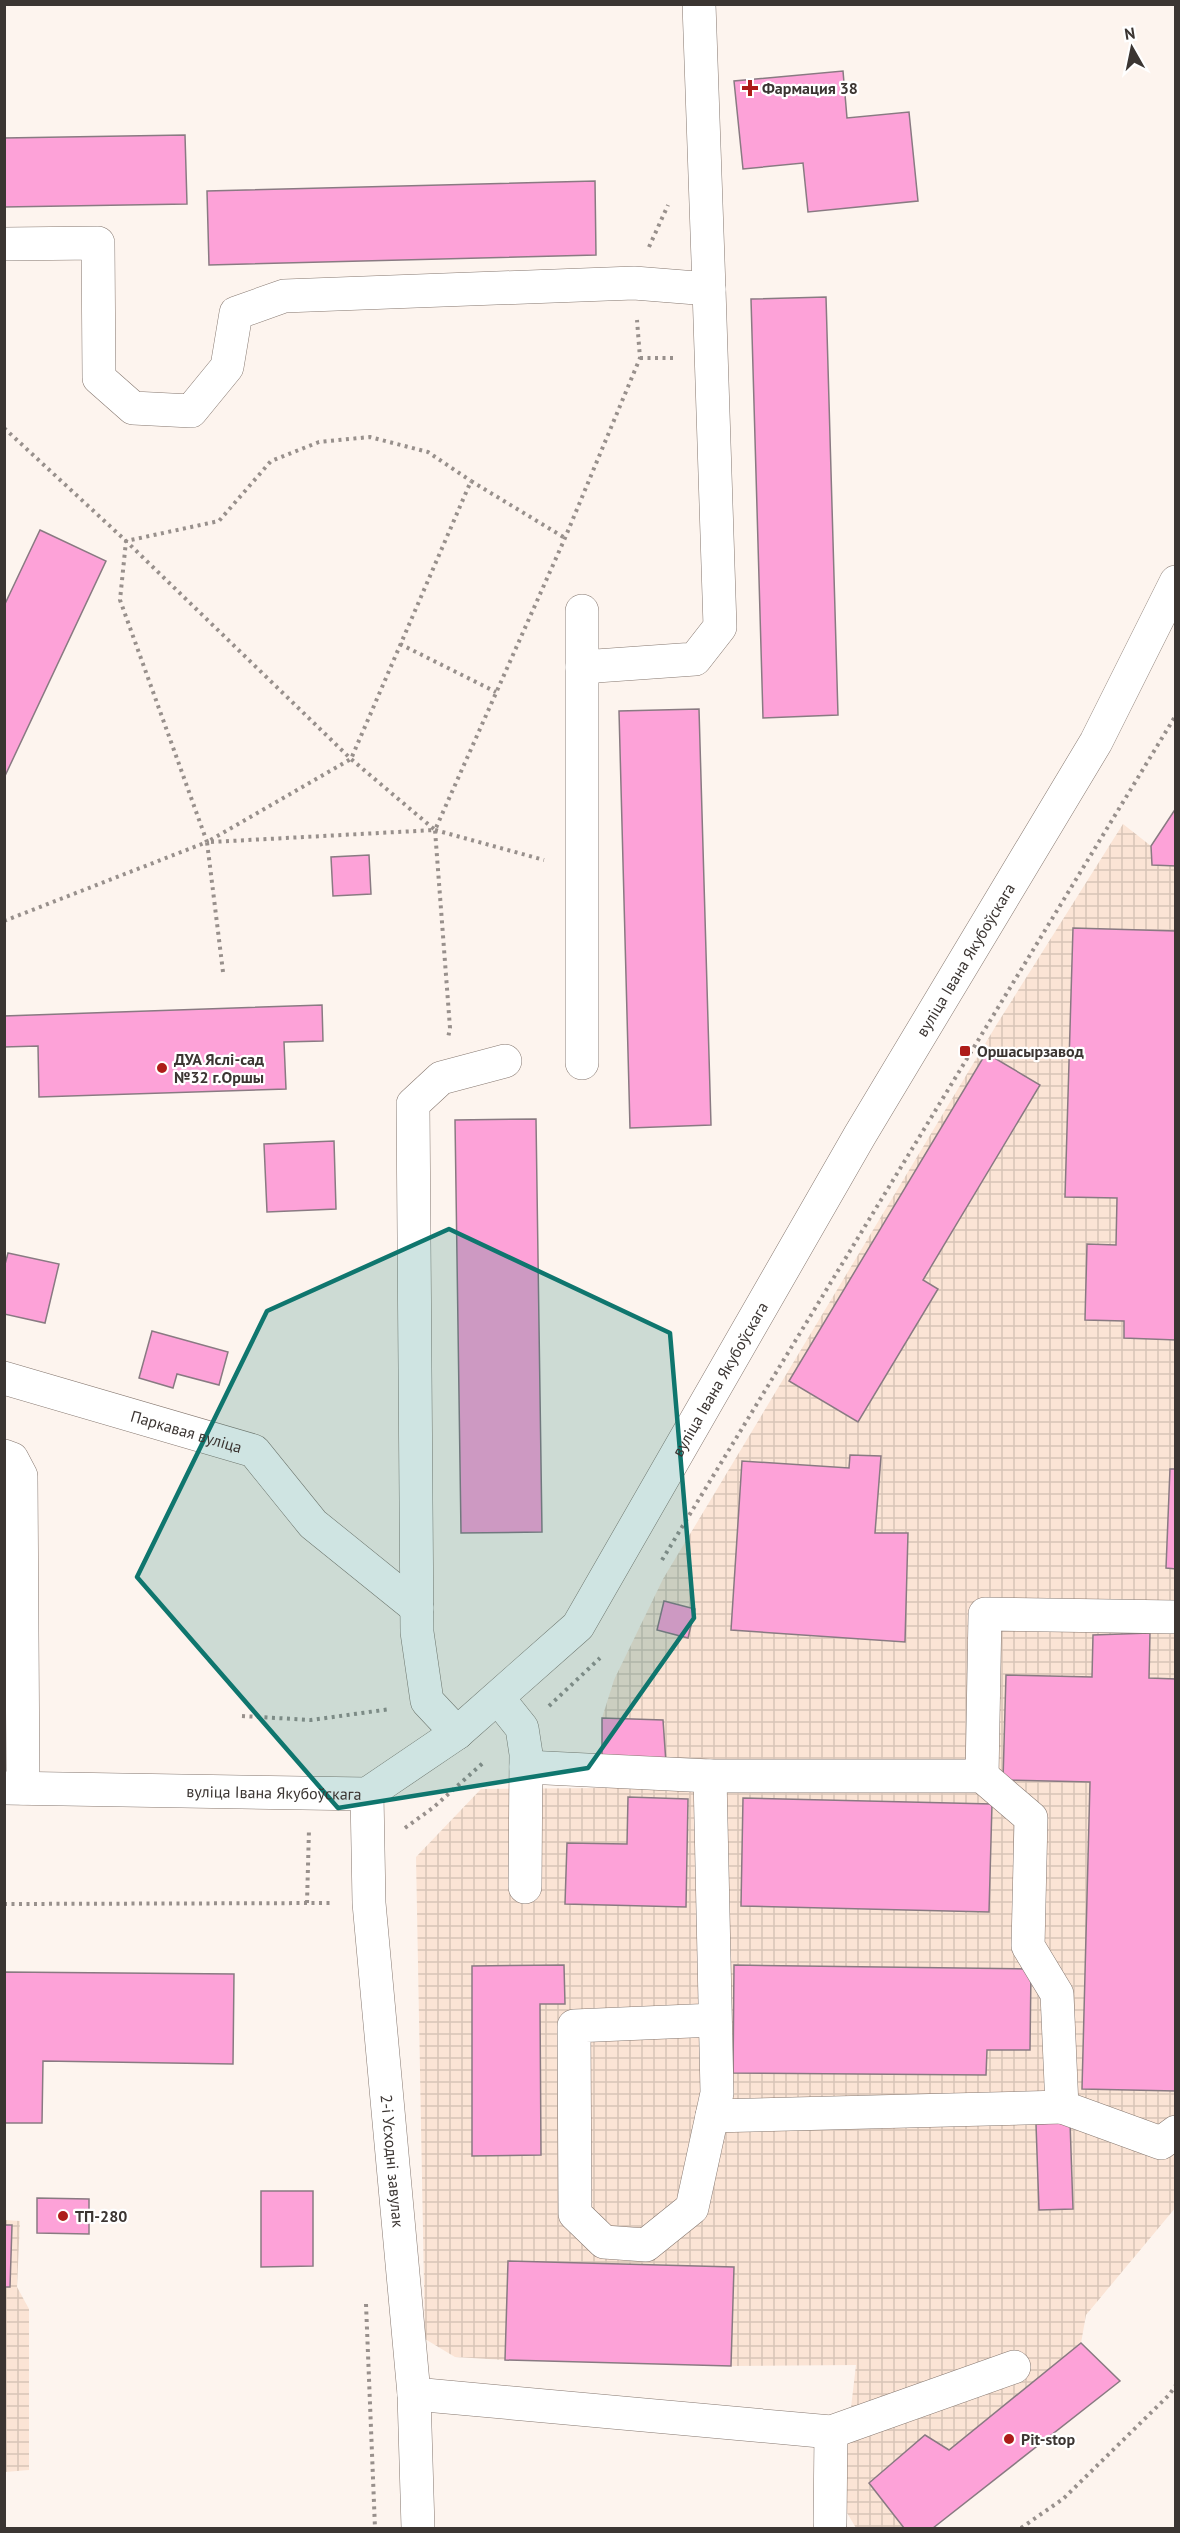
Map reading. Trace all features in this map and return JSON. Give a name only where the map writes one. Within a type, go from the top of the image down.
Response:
[{"type":"street","points":[[582,667],[695,659],[720,627],[699,4]]},
{"type":"street","points":[[4,244],[98,243],[99,378],[133,408],[191,411],[227,367],[236,313],[284,296],[634,283],[709,289]]},
{"type":"street","name":"вуліца Івана Якубоўскага","points":[[14,1788],[367,1794],[457,1733],[578,1626],[860,1135],[1096,741],[1176,582]]},
{"type":"street","points":[[582,611],[582,1063]]},
{"type":"street","points":[[457,1733],[427,1701],[417,1632],[413,1104],[441,1078],[505,1061]]},
{"type":"street","name":"Паркавая вуліца","points":[[4,1378],[254,1451],[313,1524],[417,1608]]},
{"type":"street","points":[[4,1456],[12,1459],[21,1476],[14,1788]]},
{"type":"street","points":[[982,1776],[985,1614],[1176,1617]]},
{"type":"street","points":[[498,1698],[522,1728],[526,1767],[525,1887]]},
{"type":"street","points":[[526,1767],[710,1776],[982,1776],[1031,1818],[1028,1946],[1057,1994],[1062,2107]]},
{"type":"street","points":[[710,1776],[717,2093],[692,2208],[646,2245],[604,2242],[575,2214],[574,2026],[715,2019]]},
{"type":"street","name":"2-і Усходні завулак","points":[[367,1794],[369,1903],[414,2394],[418,2529]]},
{"type":"street","points":[[712,2116],[1062,2107],[1161,2143],[1176,2132]]},
{"type":"street","points":[[414,2394],[831,2432],[1014,2367]]},
{"type":"street","points":[[830,2523],[831,2432]]},
{"type":"path","points":[[441,1078],[450,1028],[435,830],[565,538],[640,358],[634,283],[669,203]]},
{"type":"path","points":[[4,428],[126,541],[351,759],[435,830]]},
{"type":"path","points":[[126,541],[219,521],[271,461],[319,442],[370,437],[428,452],[565,538]]},
{"type":"path","points":[[4,921],[207,842],[351,759],[471,481]]},
{"type":"path","points":[[126,541],[120,600],[207,842],[223,972]]},
{"type":"path","points":[[400,644],[496,692]]},
{"type":"path","points":[[207,842],[435,830],[582,870]]},
{"type":"path","points":[[307,1903],[309,1826]]},
{"type":"path","points":[[4,1904],[369,1903]]},
{"type":"path","points":[[1021,2529],[1062,2499],[1169,2395],[1176,2385]]},
{"type":"highlighted area","points":[[449,1229],[670,1333],[694,1618],[588,1768],[338,1808],[137,1577],[267,1311]]},
{"type":"shaded area","points":[[1123,824],[1151,846],[1152,865],[1176,866],[1176,2207],[1086,2315],[1081,2343],[1120,2381],[933,2528],[856,2528],[840,2501],[856,2365],[731,2366],[455,2357],[425,2339],[416,1857],[481,1789],[602,1788],[602,1718],[614,1680],[663,1579],[997,1024]]},
{"type":"shaded area","points":[[5,2220],[20,2221],[17,2287],[29,2309],[29,2470],[5,2472]]},
{"type":"building","points":[[843,71],[847,118],[909,112],[918,201],[808,212],[803,163],[743,169],[734,81]]},
{"type":"building","points":[[185,135],[187,204],[4,207],[4,138]]},
{"type":"building","points":[[595,181],[596,255],[209,265],[207,191]]},
{"type":"building","points":[[826,297],[838,715],[763,718],[751,299]]},
{"type":"building","points":[[40,530],[106,561],[4,778],[4,606]]},
{"type":"building","points":[[699,709],[711,1125],[630,1128],[619,711]]},
{"type":"building","points":[[1176,808],[1176,866],[1152,865],[1151,846]]},
{"type":"building","points":[[369,855],[371,894],[333,896],[331,857]]},
{"type":"building","points":[[1073,928],[1176,931],[1176,1340],[1124,1338],[1124,1321],[1085,1320],[1087,1244],[1116,1245],[1117,1198],[1065,1197]]},
{"type":"building","name":"ДУА Яслі-сад №32 г.Оршы","points":[[322,1005],[323,1041],[284,1042],[286,1089],[39,1097],[38,1046],[4,1047],[4,1016]]},
{"type":"building","points":[[986,1053],[1040,1085],[923,1280],[938,1289],[858,1422],[789,1381]]},
{"type":"building","points":[[536,1119],[542,1532],[461,1533],[455,1120]]},
{"type":"building","points":[[334,1141],[336,1209],[267,1212],[264,1144]]},
{"type":"building","points":[[8,1253],[59,1264],[45,1323],[4,1314],[4,1268]]},
{"type":"building","points":[[152,1331],[228,1352],[219,1385],[177,1374],[173,1388],[139,1378]]},
{"type":"building","points":[[850,1455],[881,1456],[875,1533],[908,1533],[905,1642],[731,1630],[742,1461],[849,1468]]},
{"type":"building","points":[[1170,1469],[1176,1469],[1176,1569],[1166,1568]]},
{"type":"building","points":[[664,1601],[695,1609],[688,1638],[657,1630]]},
{"type":"building","points":[[1150,1633],[1149,1678],[1176,1679],[1176,2091],[1082,2089],[1090,1782],[1003,1780],[1006,1675],[1092,1677],[1093,1635]]},
{"type":"building","points":[[602,1718],[663,1720],[666,1763],[602,1761]]},
{"type":"building","points":[[628,1797],[688,1799],[686,1907],[565,1904],[567,1843],[627,1844]]},
{"type":"building","points":[[743,1798],[992,1804],[989,1912],[741,1906]]},
{"type":"building","points":[[564,1965],[565,2004],[540,2004],[541,2155],[472,2156],[472,1966]]},
{"type":"building","points":[[734,1965],[1031,1969],[1030,2050],[987,2050],[986,2075],[733,2073]]},
{"type":"building","points":[[4,1972],[234,1974],[233,2064],[43,2061],[42,2123],[4,2123]]},
{"type":"building","points":[[1070,2122],[1073,2209],[1039,2210],[1036,2124]]},
{"type":"building","points":[[261,2191],[313,2191],[313,2266],[261,2267]]},
{"type":"building","name":"ТП-280","points":[[37,2198],[89,2199],[89,2234],[37,2233]]},
{"type":"building","points":[[4,2225],[12,2225],[10,2287],[4,2287]]},
{"type":"building","points":[[508,2261],[734,2267],[731,2366],[505,2360]]},
{"type":"building","points":[[1081,2343],[1120,2381],[933,2528],[904,2528],[869,2483],[925,2435],[949,2450]]},
{"type":"place","name":"Фармация 38","points":[[750,88]]},
{"type":"place","name":"Оршасырзавод","points":[[965,1051]]},
{"type":"place","name":"ДУА Яслі-сад №32 г.Оршы","points":[[162,1068]]},
{"type":"place","name":"ТП-280","points":[[63,2216]]},
{"type":"place","name":"Pit-stop","points":[[1009,2439]]}]
